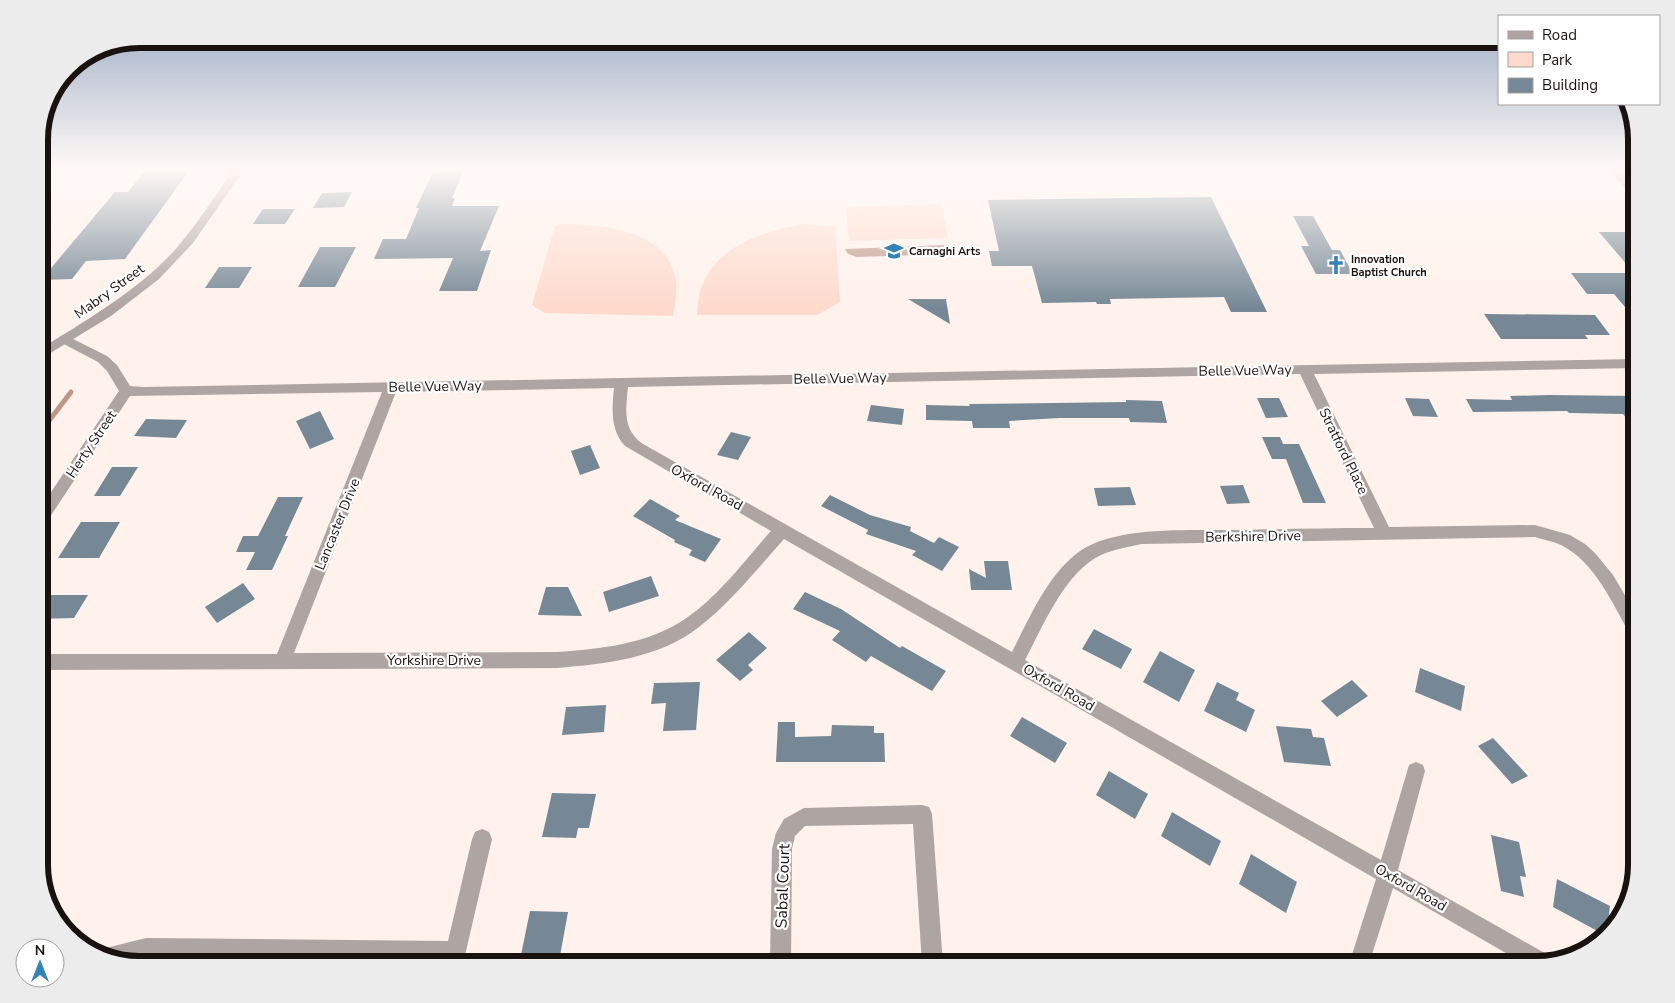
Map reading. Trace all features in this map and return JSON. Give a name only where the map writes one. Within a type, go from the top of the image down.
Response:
[{"type":"street","name":"Mabry Street","points":[[48,350],[127,300],[170,262],[207,215]]},
{"type":"street","points":[[65,339],[98,356],[112,368],[119,384],[126,391]]},
{"type":"street","name":"Belle Vue Way","points":[[126,391],[1627,363]]},
{"type":"street","name":"Stratford Place","points":[[1304,368],[1385,534]]},
{"type":"street","name":"Oxford Road","points":[[622,382],[621,419],[624,435],[630,442],[1531,956]]},
{"type":"street","name":"Lancaster Drive","points":[[283,661],[391,386]]},
{"type":"street","name":"Herty Street","points":[[48,508],[126,391]]},
{"type":"street","name":"Yorkshire Drive","points":[[48,662],[557,660],[592,658],[629,650],[668,636],[706,612],[782,529]]},
{"type":"street","name":"Berkshire Drive","points":[[1014,662],[1065,575],[1082,558],[1104,546],[1142,538],[1520,530],[1551,535],[1568,541],[1584,553],[1598,568],[1628,616]]},
{"type":"street","points":[[1361,956],[1416,771]]},
{"type":"street","name":"Sabal Court","points":[[780,956],[782,849],[785,833],[789,826],[804,816],[922,814],[932,956]]},
{"type":"street","points":[[454,956],[482,839]]},
{"type":"street","points":[[121,954],[146,948],[392,956]]},
{"type":"green space","points":[[847,215],[943,215],[948,238],[849,241]]},
{"type":"green space","points":[[560,224],[611,228],[628,232],[645,239],[659,248],[669,261],[675,277],[676,291],[673,316],[545,313],[532,305],[555,226]]},
{"type":"green space","points":[[804,224],[835,227],[840,302],[817,315],[697,315],[700,292],[708,274],[729,251],[757,236]]},
{"type":"shaded area","points":[[945,245],[950,248],[949,254],[857,257],[848,254],[845,249]]},
{"type":"building","points":[[96,215],[157,215],[125,259],[86,261],[72,279],[48,280],[48,272]]},
{"type":"building","points":[[259,215],[291,215],[285,224],[253,224]]},
{"type":"building","points":[[416,215],[495,215],[480,251],[491,250],[477,291],[439,291],[453,258],[374,259],[383,239],[406,239]]},
{"type":"building","points":[[991,215],[1220,215],[1267,312],[1231,312],[1224,297],[1110,299],[1111,304],[1097,304],[1096,302],[1042,303],[1032,266],[992,266],[989,251],[999,251]]},
{"type":"building","points":[[1293,216],[1313,216],[1332,250],[1340,250],[1353,274],[1316,274],[1301,246],[1309,246]]},
{"type":"building","points":[[1599,232],[1627,233],[1627,265]]},
{"type":"building","points":[[320,247],[356,247],[335,287],[298,287]]},
{"type":"building","points":[[219,267],[252,267],[239,288],[205,288]]},
{"type":"building","points":[[1571,273],[1627,273],[1627,310],[1614,294],[1587,294]]},
{"type":"building","points":[[908,299],[946,299],[950,324]]},
{"type":"building","points":[[1484,314],[1595,315],[1610,335],[1585,335],[1588,339],[1501,339]]},
{"type":"building","points":[[1510,396],[1627,396],[1627,420],[1623,414],[1569,413],[1567,411],[1473,412],[1466,399],[1512,400]]},
{"type":"building","points":[[1257,398],[1279,398],[1288,417],[1266,418]]},
{"type":"building","points":[[1405,398],[1429,399],[1438,417],[1413,416]]},
{"type":"building","points":[[1126,400],[1162,401],[1167,423],[1130,422],[1129,418],[1060,418],[1009,421],[1010,428],[973,428],[972,421],[926,420],[926,405],[970,406],[969,404],[1126,402]]},
{"type":"building","points":[[871,405],[904,409],[902,425],[867,421]]},
{"type":"building","points":[[320,411],[334,439],[310,449],[296,421]]},
{"type":"building","points":[[146,419],[187,420],[176,438],[134,436]]},
{"type":"building","points":[[731,432],[751,437],[738,460],[717,455]]},
{"type":"building","points":[[1262,437],[1280,437],[1283,444],[1299,444],[1326,503],[1303,503],[1286,459],[1272,459]]},
{"type":"building","points":[[590,445],[600,468],[580,475],[571,451]]},
{"type":"building","points":[[112,467],[138,467],[120,496],[94,496]]},
{"type":"building","points":[[1243,485],[1250,503],[1227,504],[1220,486]]},
{"type":"building","points":[[1130,487],[1136,505],[1098,506],[1094,488]]},
{"type":"building","points":[[830,495],[870,515],[911,527],[910,531],[934,543],[939,537],[959,547],[942,571],[912,555],[916,551],[866,534],[868,530],[821,506]]},
{"type":"building","points":[[278,497],[303,497],[272,570],[246,570],[255,552],[236,552],[243,536],[258,536]]},
{"type":"building","points":[[650,499],[680,516],[675,520],[721,539],[705,562],[689,555],[692,550],[674,542],[675,540],[633,516]]},
{"type":"building","points":[[81,522],[120,522],[99,558],[58,558]]},
{"type":"building","points":[[984,561],[1008,561],[1012,590],[971,590],[969,569],[986,578]]},
{"type":"building","points":[[651,576],[659,596],[609,612],[603,592]]},
{"type":"building","points":[[243,583],[255,599],[217,623],[205,607]]},
{"type":"building","points":[[546,587],[568,587],[582,616],[538,615]]},
{"type":"building","points":[[805,592],[841,609],[900,648],[902,646],[946,671],[932,691],[871,656],[866,662],[832,640],[840,631],[793,609]]},
{"type":"building","points":[[48,595],[88,595],[74,618],[48,619]]},
{"type":"building","points":[[1094,629],[1132,649],[1121,669],[1082,649]]},
{"type":"building","points":[[749,632],[767,648],[748,665],[753,670],[740,681],[716,660]]},
{"type":"building","points":[[1160,651],[1195,670],[1179,702],[1143,682]]},
{"type":"building","points":[[1420,668],[1465,686],[1461,711],[1415,692]]},
{"type":"building","points":[[1352,680],[1368,696],[1337,717],[1321,701]]},
{"type":"building","points":[[700,682],[696,730],[663,731],[666,703],[651,704],[654,683]]},
{"type":"building","points":[[1217,682],[1239,693],[1236,700],[1255,710],[1246,732],[1204,711]]},
{"type":"building","points":[[606,705],[604,732],[562,735],[566,707]]},
{"type":"building","points":[[1022,717],[1067,743],[1055,763],[1010,736]]},
{"type":"building","points":[[778,722],[795,722],[795,737],[831,736],[832,725],[874,726],[874,733],[884,733],[885,762],[776,762]]},
{"type":"building","points":[[1276,726],[1311,729],[1313,737],[1324,738],[1331,766],[1284,762]]},
{"type":"building","points":[[1493,738],[1528,776],[1512,784],[1478,746]]},
{"type":"building","points":[[1109,771],[1148,794],[1135,819],[1096,795]]},
{"type":"building","points":[[552,793],[596,794],[589,828],[578,828],[576,838],[542,837]]},
{"type":"building","points":[[1172,812],[1221,841],[1210,866],[1161,836]]},
{"type":"building","points":[[1491,835],[1519,842],[1526,877],[1520,876],[1524,897],[1501,891]]},
{"type":"building","points":[[1251,854],[1297,882],[1286,913],[1239,884]]},
{"type":"building","points":[[1557,879],[1610,906],[1608,921],[1598,931],[1553,907]]},
{"type":"building","points":[[530,911],[568,912],[560,956],[521,955]]},
{"type":"waterway","points":[[48,422],[71,392]]},
{"type":"place","name":"Carnaghi Arts","points":[[894,251]]},
{"type":"place","name":"Innovation Baptist Church","points":[[1336,265]]}]
